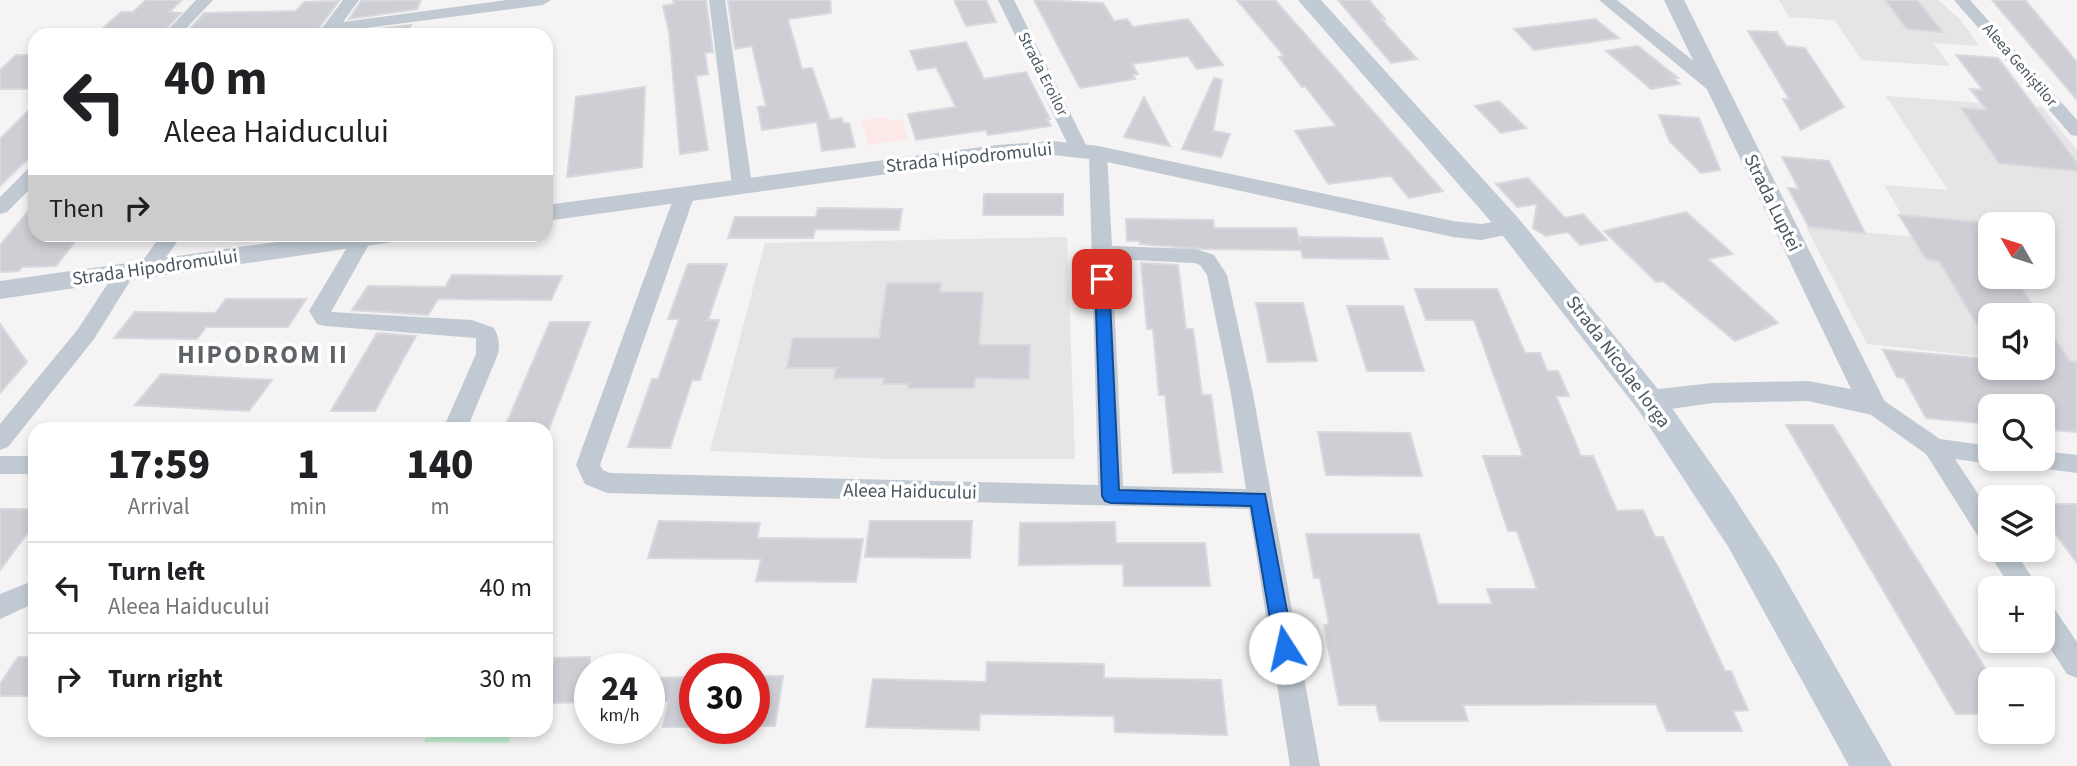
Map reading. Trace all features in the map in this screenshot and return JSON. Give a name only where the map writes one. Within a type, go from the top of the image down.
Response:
[{"type":"main road","name":"Strada Nicolae Iorga","points":[[1309,0],[1512,227],[1649,401],[1715,497],[1871,766]]},
{"type":"street","points":[[178,28],[205,0]]},
{"type":"street","points":[[331,28],[351,0]]},
{"type":"street","points":[[355,28],[543,0]]},
{"type":"street","points":[[717,0],[742,185]]},
{"type":"street","name":"Strada Eroilor","points":[[1006,0],[1088,151]]},
{"type":"street","points":[[1608,0],[1714,86]]},
{"type":"street","name":"Strada Luptei","points":[[1674,0],[1872,404]]},
{"type":"street","name":"Aleea Geniștilor","points":[[1962,0],[2077,131]]},
{"type":"street","name":"Strada Hipodromului","points":[[553,212],[997,152],[1053,148],[1088,151],[1453,229],[1481,232],[1512,227]]},
{"type":"street","points":[[1088,151],[1101,252],[1111,496]]},
{"type":"street","points":[[0,208],[28,180]]},
{"type":"street","name":"Aleea Haiducului","points":[[685,194],[588,465],[594,477],[607,484],[1258,499]]},
{"type":"street","points":[[0,441],[135,271],[165,242]]},
{"type":"street","name":"Strada Hipodromului","points":[[0,290],[341,242]]},
{"type":"street","points":[[360,242],[320,310],[325,319],[472,328],[486,333],[489,343],[487,354],[457,422]]},
{"type":"street","points":[[1101,252],[1196,256],[1213,266],[1242,394],[1305,766]]},
{"type":"street","name":"Strada Luptei","points":[[1649,401],[1713,393],[1808,391],[1872,404],[1934,447],[1978,515]]},
{"type":"street","points":[[1934,447],[1978,453]]},
{"type":"street","points":[[2055,461],[2077,464]]},
{"type":"street","points":[[0,465],[28,465]]},
{"type":"street","points":[[0,607],[28,594]]},
{"type":"street","points":[[2055,632],[2077,665]]},
{"type":"shaded area","points":[[1779,0],[1938,0],[1960,19],[1979,46],[1933,43],[1950,66],[1862,60],[1834,20],[1789,17]]},
{"type":"shaded area","points":[[1886,96],[2042,107],[2077,150],[2077,395],[2019,389],[2013,380],[2055,380],[2055,303],[1978,303],[1978,356],[1867,344],[1806,227],[1915,237],[1884,185],[1948,190]]},
{"type":"shaded area","points":[[888,117],[889,121],[902,119],[907,139],[868,145],[862,120]]},
{"type":"shaded area","points":[[1067,237],[1075,459],[892,459],[710,451],[765,243]]},
{"type":"green space","points":[[426,737],[510,737],[508,743],[424,742]]},
{"type":"building","points":[[146,0],[182,0],[169,12],[181,13],[167,28],[103,28],[121,12],[133,12]]},
{"type":"building","points":[[421,0],[417,9],[349,19],[361,1]]},
{"type":"building","points":[[673,0],[706,0],[713,52],[705,53],[708,74],[696,76],[708,150],[680,154],[669,32],[663,6],[674,4]]},
{"type":"building","points":[[728,0],[830,0],[831,13],[788,19],[802,69],[812,68],[830,119],[827,120],[842,118],[843,123],[849,123],[855,147],[822,151],[817,122],[762,130],[758,107],[766,106],[752,46],[735,49]]},
{"type":"building","points":[[954,0],[986,0],[996,22],[966,26]]},
{"type":"building","points":[[1034,0],[1103,3],[1114,21],[1127,19],[1133,27],[1188,19],[1223,65],[1197,69],[1188,56],[1132,64],[1138,74],[1133,75],[1135,79],[1080,88]]},
{"type":"building","points":[[1237,0],[1275,0],[1443,191],[1409,198],[1391,176],[1328,184],[1295,131],[1336,126],[1305,86],[1302,87],[1279,57],[1284,56]]},
{"type":"building","points":[[1338,0],[1369,0],[1385,19],[1381,19],[1417,59],[1391,63]]},
{"type":"building","points":[[1885,0],[1917,0],[1943,32],[1907,29]]},
{"type":"building","points":[[1992,0],[2025,0],[2077,62],[2077,100]]},
{"type":"building","points":[[339,1],[319,28],[190,28],[204,13],[296,11],[304,2]]},
{"type":"building","points":[[1595,19],[1619,38],[1534,50],[1514,29]]},
{"type":"building","points":[[411,25],[410,28],[386,28]]},
{"type":"building","points":[[1748,31],[1777,32],[1786,46],[1805,48],[1844,107],[1801,130],[1783,99],[1790,100]]},
{"type":"building","points":[[966,42],[984,79],[1026,72],[1051,126],[988,135],[986,130],[916,140],[908,114],[956,107],[936,67],[918,70],[910,51]]},
{"type":"building","points":[[1638,46],[1678,78],[1673,78],[1680,84],[1651,89],[1606,51]]},
{"type":"building","points":[[16,55],[28,55],[28,89],[0,89],[0,70]]},
{"type":"building","points":[[1956,55],[1998,58],[2077,163],[2077,171],[1999,163],[1961,108],[1987,110],[1970,89],[1983,90]]},
{"type":"building","points":[[1214,78],[1222,80],[1213,131],[1230,134],[1221,157],[1182,149]]},
{"type":"building","points":[[645,87],[642,167],[567,177],[576,97]]},
{"type":"building","points":[[1144,97],[1170,146],[1124,137]]},
{"type":"building","points":[[1499,101],[1526,128],[1501,133],[1475,106]]},
{"type":"building","points":[[28,111],[28,159],[0,186],[0,139]]},
{"type":"building","points":[[1659,115],[1699,118],[1720,170],[1701,173],[1670,142]]},
{"type":"building","points":[[1782,157],[1829,161],[1865,233],[1809,227],[1788,188],[1799,189]]},
{"type":"building","points":[[1528,178],[1565,218],[1583,214],[1607,240],[1580,245],[1568,232],[1546,236],[1533,228],[1537,204],[1517,207],[1496,184]]},
{"type":"building","points":[[984,194],[1063,194],[1063,215],[983,215]]},
{"type":"building","points":[[818,208],[902,209],[899,230],[815,229],[813,238],[728,238],[735,217],[816,217]]},
{"type":"building","points":[[28,211],[28,242],[75,242],[56,266],[22,267],[19,271],[0,272],[0,245]]},
{"type":"building","points":[[1686,212],[1733,254],[1708,259],[1778,323],[1735,341],[1663,281],[1656,282],[1604,231]]},
{"type":"building","points":[[1899,215],[1978,222],[1978,289],[2022,289],[2031,303],[1978,303],[1978,326],[1939,261],[1926,259]]},
{"type":"building","points":[[1126,219],[1213,220],[1214,228],[1296,228],[1298,237],[1382,238],[1389,259],[1303,258],[1301,250],[1204,249],[1140,244],[1139,241],[1127,241]]},
{"type":"building","points":[[1141,263],[1178,265],[1186,329],[1193,329],[1202,395],[1211,395],[1222,472],[1173,473],[1165,395],[1159,395],[1153,329],[1147,329]]},
{"type":"building","points":[[688,264],[727,264],[708,320],[719,320],[700,380],[692,380],[670,448],[628,447],[652,379],[658,379],[679,319],[668,319]]},
{"type":"building","points":[[452,275],[562,276],[551,300],[438,299],[428,315],[352,310],[368,286],[445,287]]},
{"type":"building","points":[[887,283],[941,283],[940,292],[983,292],[979,345],[1030,345],[1029,379],[975,378],[974,388],[908,388],[908,384],[883,384],[884,378],[834,378],[836,368],[787,368],[793,338],[879,338]]},
{"type":"building","points":[[1415,289],[1497,289],[1525,353],[1540,353],[1547,371],[1558,371],[1569,396],[1556,396],[1581,456],[1593,456],[1617,511],[1643,510],[1655,537],[1663,537],[1725,671],[1731,671],[1748,710],[1733,711],[1742,731],[1667,731],[1656,704],[1463,705],[1468,721],[1380,721],[1376,705],[1339,705],[1324,625],[1329,624],[1320,578],[1314,578],[1306,534],[1419,534],[1438,604],[1492,604],[1487,589],[1537,589],[1517,531],[1508,531],[1483,456],[1523,456],[1474,320],[1426,320]]},
{"type":"building","points":[[226,299],[306,299],[288,327],[206,327],[197,339],[114,338],[135,312],[215,313]]},
{"type":"building","points":[[1256,303],[1303,303],[1317,361],[1268,362]]},
{"type":"building","points":[[1347,306],[1403,306],[1424,371],[1367,371]]},
{"type":"building","points":[[550,322],[590,322],[552,422],[507,422]]},
{"type":"building","points":[[0,324],[27,362],[0,393]]},
{"type":"building","points":[[377,333],[416,336],[375,411],[331,411]]},
{"type":"building","points":[[2055,338],[2070,361],[2077,362],[2077,432],[2055,430],[2055,394],[1978,394],[1978,423],[1926,418],[1904,378],[1897,377],[1883,350],[1978,358],[1978,380],[2055,380]]},
{"type":"building","points":[[161,374],[272,380],[249,411],[135,405]]},
{"type":"building","points":[[1786,425],[1833,425],[1984,667],[1978,667],[1978,714],[1956,714]]},
{"type":"building","points":[[1318,432],[1410,433],[1422,476],[1326,475]]},
{"type":"building","points":[[2055,504],[2077,504],[2077,563],[2055,533]]},
{"type":"building","points":[[0,509],[28,509],[28,532],[0,570]]},
{"type":"building","points":[[659,521],[760,523],[757,538],[863,539],[856,582],[756,581],[761,559],[648,558]]},
{"type":"building","points":[[870,521],[972,521],[970,558],[865,557]]},
{"type":"building","points":[[1115,522],[1116,543],[1205,543],[1210,586],[1124,586],[1123,564],[1019,565],[1020,523]]},
{"type":"building","points":[[18,657],[28,657],[28,696],[0,696],[0,684]]},
{"type":"building","points":[[574,657],[574,702],[553,703],[555,658]]},
{"type":"building","points":[[987,662],[1104,664],[1104,678],[1221,680],[1227,735],[1115,732],[1114,716],[980,714],[979,730],[866,727],[873,679],[986,682]]},
{"type":"building","points":[[770,676],[783,676],[775,726],[770,726]]},
{"type":"building","points":[[679,677],[679,727],[665,727],[669,701],[665,701],[665,678]]},
{"type":"district","name":"HIPODROM II","points":[[263,354]]},
{"type":"route","points":[[1102,279],[1111,496],[1258,499],[1285,648]]}]
